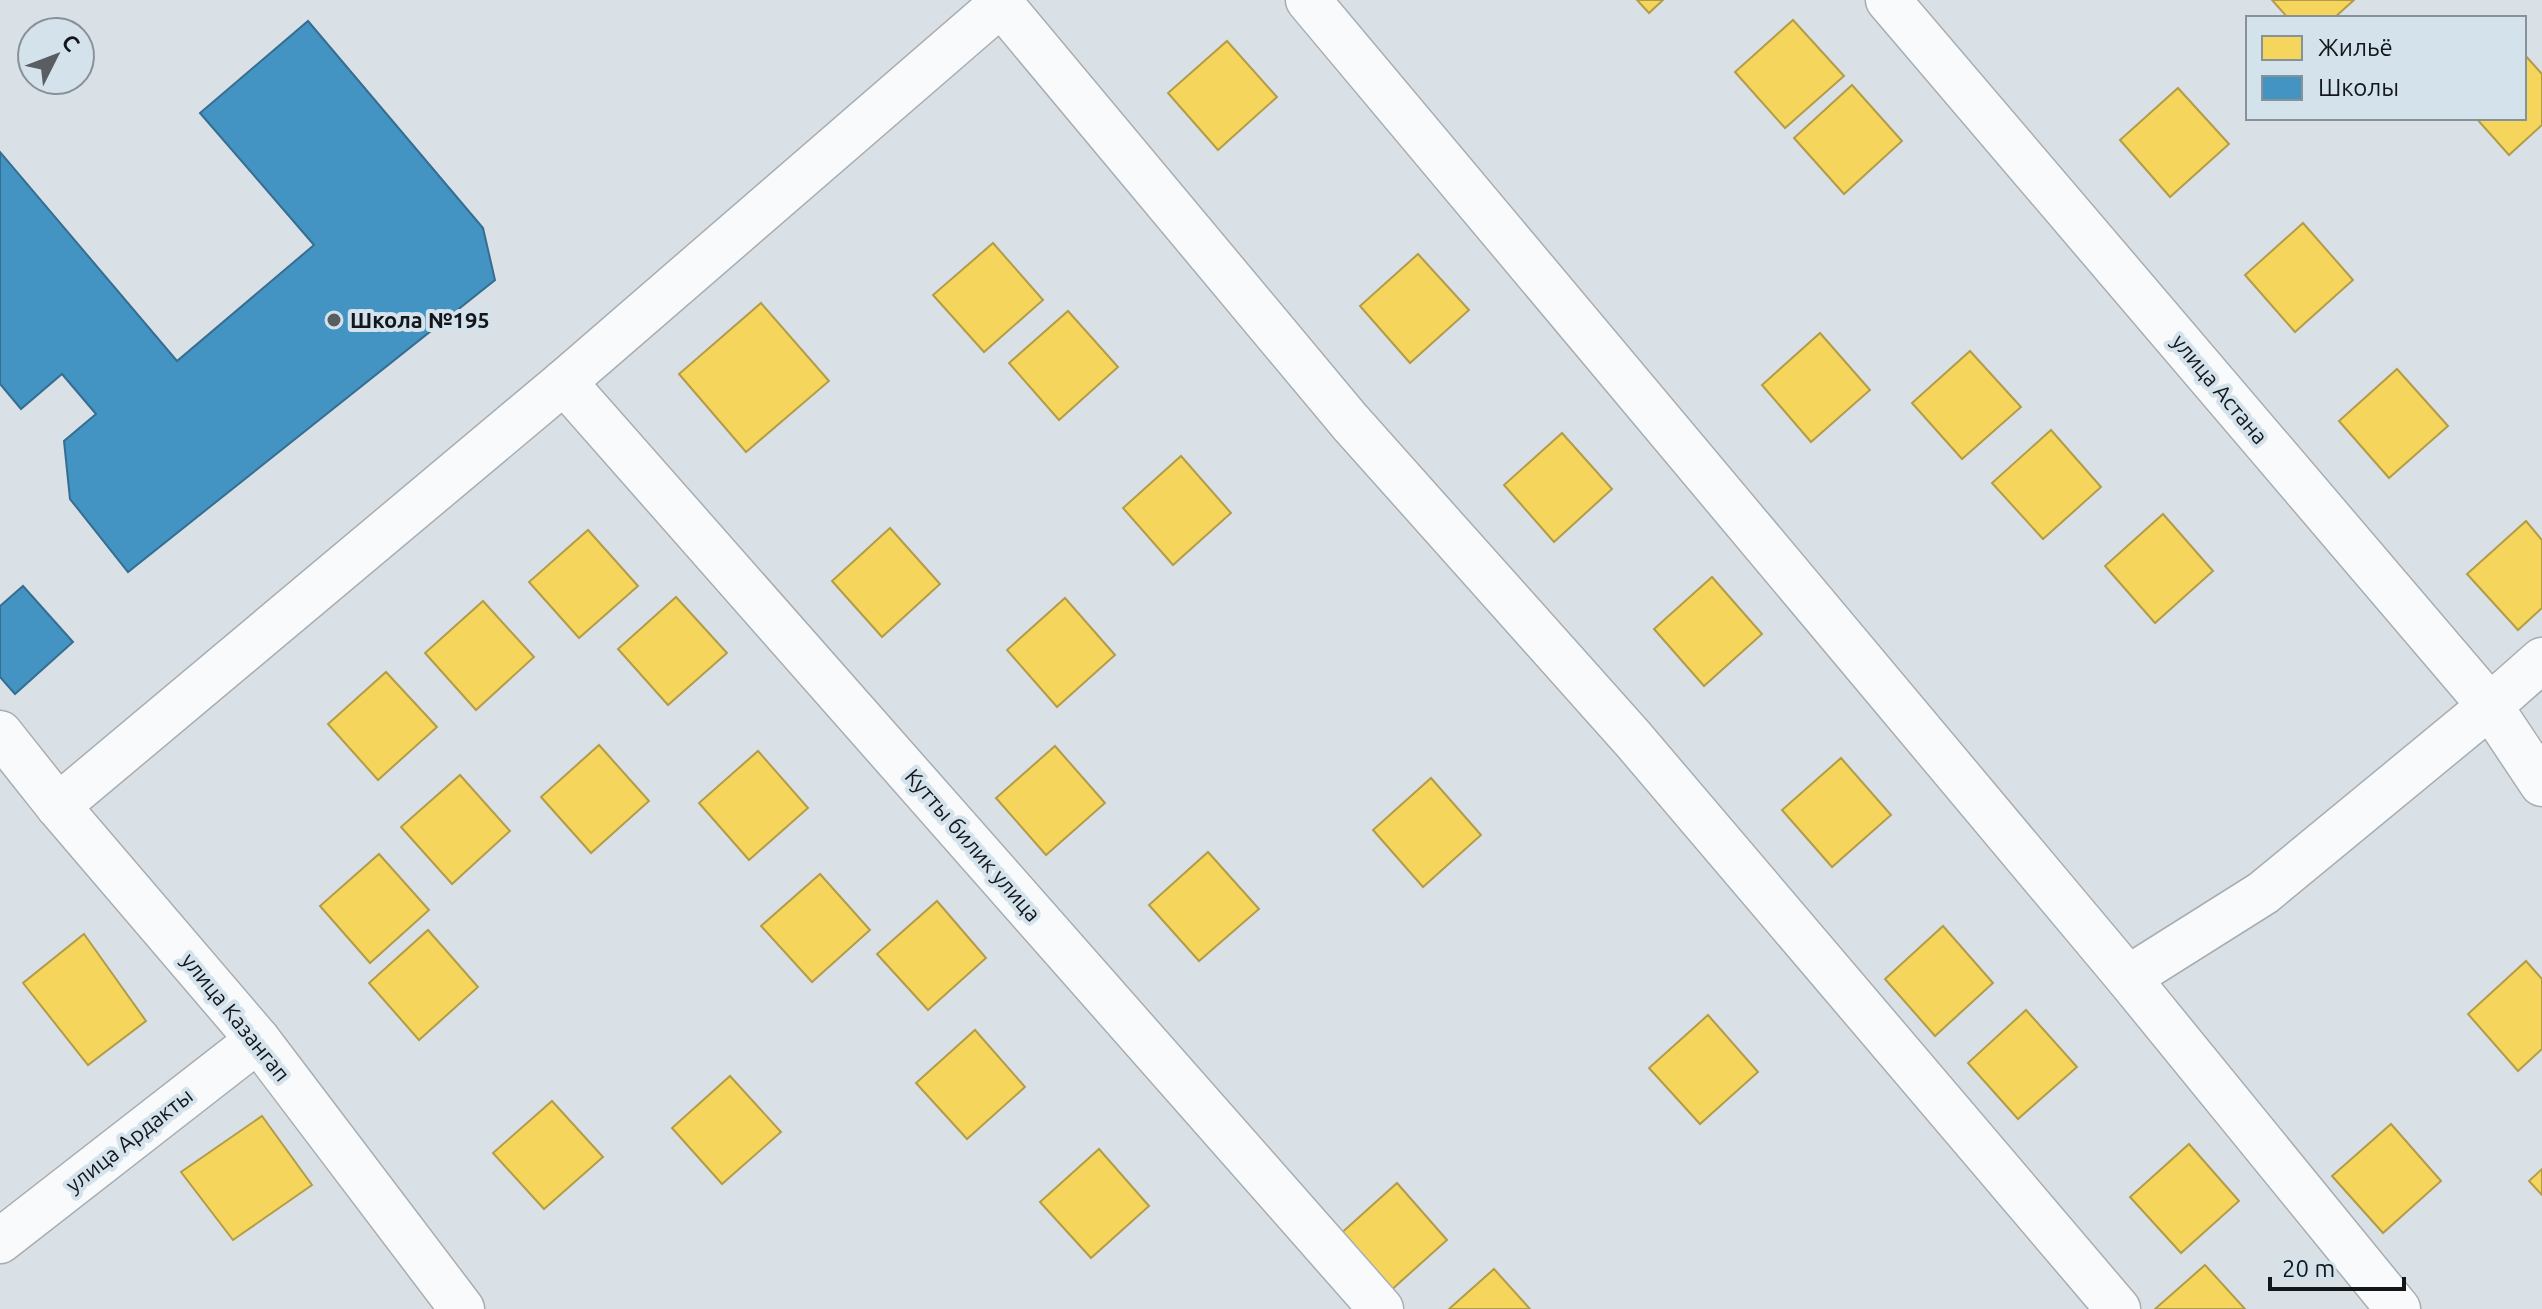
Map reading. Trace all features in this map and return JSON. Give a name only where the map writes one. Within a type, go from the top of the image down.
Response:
[{"type":"street","points":[[1308,0],[2128,978],[2398,1309]]},
{"type":"street","name":"улица Астана","points":[[1888,0],[2490,706],[2542,784]]},
{"type":"street","points":[[58,806],[564,382],[1003,2],[1350,422],[1633,739],[2118,1309]]},
{"type":"street","name":"Кутты билик улица","points":[[564,382],[1381,1309]]},
{"type":"street","points":[[2128,978],[2263,893],[2542,660]]},
{"type":"street","name":"улица Казангап","points":[[0,733],[58,806],[258,1040],[462,1309]]},
{"type":"street","name":"улица Ардакты","points":[[0,1241],[258,1040]]},
{"type":"building: Жильё","points":[[1637,0],[1663,0],[1649,13]]},
{"type":"building: Жильё","points":[[2272,0],[2354,0],[2336,16],[2286,16]]},
{"type":"building: Жильё","points":[[1793,20],[1844,76],[1785,128],[1735,72]]},
{"type":"building: Жильё","points":[[1227,41],[1277,97],[1218,150],[1168,93]]},
{"type":"building: Жильё","points":[[2526,56],[2542,74],[2542,125],[2509,155],[2478,120],[2526,120]]},
{"type":"building: Жильё","points":[[1852,85],[1902,141],[1844,194],[1794,138]]},
{"type":"building: Жильё","points":[[2178,88],[2229,144],[2170,197],[2120,140]]},
{"type":"building: Жильё","points":[[2303,223],[2353,280],[2295,332],[2245,275]]},
{"type":"building: Жильё","points":[[993,243],[1043,300],[984,352],[933,295]]},
{"type":"building: Жильё","points":[[1418,254],[1469,310],[1410,363],[1360,306]]},
{"type":"building: Жильё","points":[[761,303],[829,381],[746,452],[679,374]]},
{"type":"building: Жильё","points":[[1068,311],[1118,367],[1059,420],[1009,363]]},
{"type":"building: Жильё","points":[[1820,333],[1870,390],[1811,442],[1762,385]]},
{"type":"building: Жильё","points":[[1970,351],[2021,407],[1962,459],[1912,403]]},
{"type":"building: Жильё","points":[[2397,369],[2448,426],[2389,478],[2339,421]]},
{"type":"building: Жильё","points":[[2051,430],[2101,487],[2043,539],[1992,483]]},
{"type":"building: Жильё","points":[[1562,433],[1612,489],[1554,542],[1504,485]]},
{"type":"building: Жильё","points":[[1181,456],[1231,513],[1173,565],[1123,508]]},
{"type":"building: Жильё","points":[[2163,514],[2213,571],[2155,623],[2105,566]]},
{"type":"building: Жильё","points":[[2526,521],[2542,540],[2542,608],[2518,630],[2467,574]]},
{"type":"building: Жильё","points":[[890,528],[940,584],[882,637],[832,581]]},
{"type":"building: Жильё","points":[[588,530],[638,586],[579,638],[529,582]]},
{"type":"building: Жильё","points":[[1712,577],[1762,634],[1704,686],[1654,629]]},
{"type":"building: Жильё","points":[[676,597],[727,653],[668,705],[618,649]]},
{"type":"building: Жильё","points":[[1065,598],[1115,655],[1057,707],[1007,650]]},
{"type":"building: Жильё","points":[[483,601],[534,657],[476,710],[425,653]]},
{"type":"building: Жильё","points":[[386,672],[437,727],[378,780],[328,724]]},
{"type":"building: Жильё","points":[[599,745],[649,801],[591,853],[541,797]]},
{"type":"building: Жильё","points":[[1055,746],[1105,803],[1046,855],[996,798]]},
{"type":"building: Жильё","points":[[758,751],[808,808],[749,860],[699,803]]},
{"type":"building: Жильё","points":[[1841,758],[1891,815],[1832,867],[1782,810]]},
{"type":"building: Жильё","points":[[460,775],[510,831],[452,884],[401,827]]},
{"type":"building: Жильё","points":[[1431,778],[1481,835],[1423,887],[1373,830]]},
{"type":"building: Жильё","points":[[1208,852],[1259,909],[1199,961],[1149,905]]},
{"type":"building: Жильё","points":[[379,854],[429,910],[370,963],[320,906]]},
{"type":"building: Жильё","points":[[820,874],[870,930],[812,982],[761,926]]},
{"type":"building: Жильё","points":[[937,901],[986,958],[928,1010],[877,954]]},
{"type":"building: Жильё","points":[[1943,926],[1993,983],[1935,1036],[1885,979]]},
{"type":"building: Жильё","points":[[428,930],[478,987],[419,1040],[369,983]]},
{"type":"building: Жильё","points":[[84,934],[146,1021],[88,1065],[23,983]]},
{"type":"building: Жильё","points":[[2526,961],[2542,979],[2542,1049],[2518,1071],[2468,1014]]},
{"type":"building: Жильё","points":[[2026,1010],[2077,1067],[2018,1119],[1968,1063]]},
{"type":"building: Жильё","points":[[1708,1015],[1758,1072],[1700,1124],[1649,1068]]},
{"type":"building: Жильё","points":[[975,1030],[1025,1087],[967,1139],[916,1083]]},
{"type":"building: Жильё","points":[[730,1076],[781,1132],[722,1184],[672,1128]]},
{"type":"building: Жильё","points":[[552,1101],[603,1157],[544,1209],[493,1153]]},
{"type":"building: Жильё","points":[[262,1116],[312,1185],[233,1240],[181,1172]]},
{"type":"building: Жильё","points":[[2391,1124],[2441,1181],[2383,1233],[2332,1176]]},
{"type":"building: Жильё","points":[[2189,1144],[2239,1201],[2181,1253],[2130,1197]]},
{"type":"building: Жильё","points":[[1099,1149],[1149,1206],[1091,1258],[1040,1202]]},
{"type":"building: Жильё","points":[[2542,1169],[2542,1195],[2529,1181]]},
{"type":"building: Жильё","points":[[1397,1183],[1447,1240],[1389,1292],[1338,1236]]},
{"type":"building: Жильё","points":[[2205,1265],[2245,1309],[2155,1309]]},
{"type":"building: Жильё","points":[[1494,1269],[1530,1309],[1449,1309]]},
{"type":"building: Школы","name":"Школа №195","points":[[308,21],[483,228],[495,280],[128,572],[70,499],[64,441],[96,414],[62,374],[21,409],[0,384],[0,152],[177,361],[314,245],[200,113]]},
{"type":"building: Школы","points":[[23,586],[73,642],[15,694],[0,677],[0,606]]},
{"type":"place","name":"Школа №195","points":[[334,320]]}]
